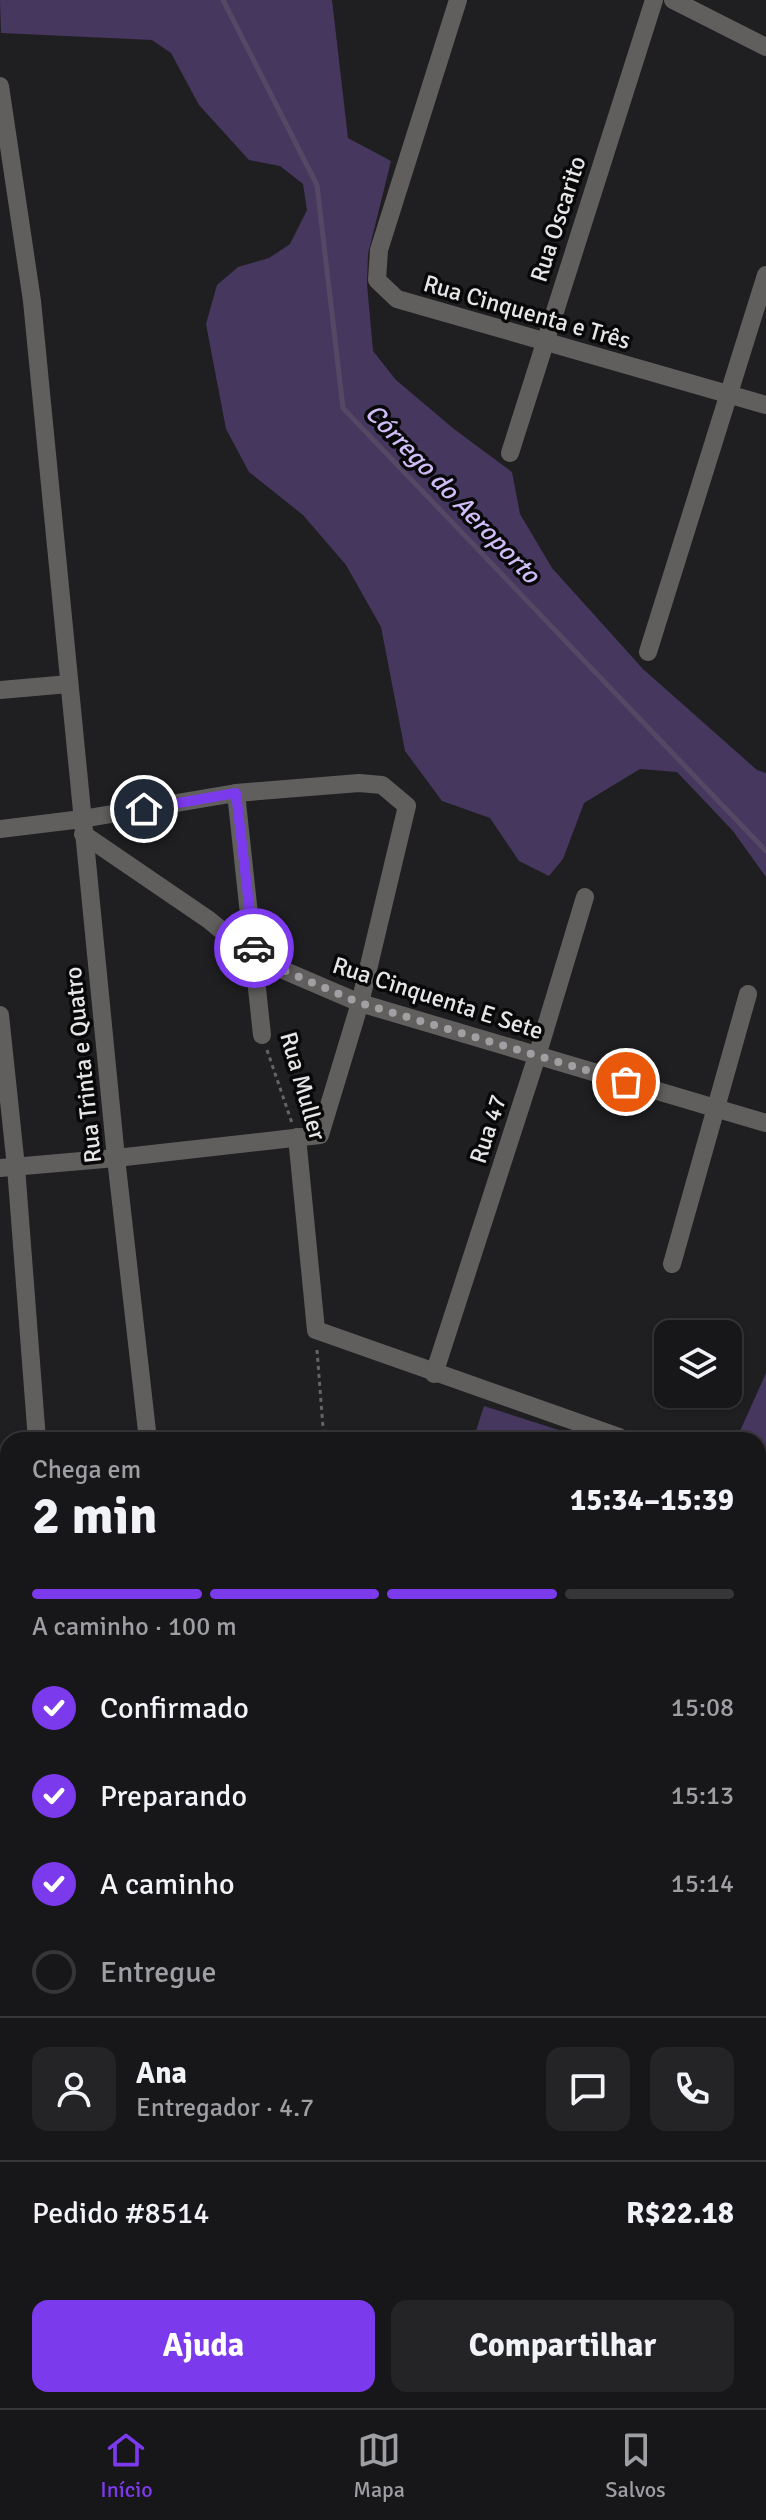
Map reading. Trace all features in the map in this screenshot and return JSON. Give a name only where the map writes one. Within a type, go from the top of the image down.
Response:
[{"type":"street","name":"Rua Cinquenta e Três","points":[[458,0],[379,250],[377,280],[397,299],[766,405]]},
{"type":"street","name":"Rua Oscarito","points":[[510,453],[654,0]]},
{"type":"street","points":[[673,0],[766,47]]},
{"type":"street","name":"Rua Trinta e Quatro","points":[[0,86],[32,301],[116,1158],[147,1432]]},
{"type":"street","points":[[648,652],[766,275]]},
{"type":"street","points":[[0,690],[69,684]]},
{"type":"street","points":[[0,829],[83,827],[236,793],[359,783],[382,785],[407,806],[360,1003],[320,1135],[8,1167]]},
{"type":"street","name":"Rua Muller","points":[[236,793],[262,1035]]},
{"type":"street","name":"Rua Cinquenta E Sete","points":[[83,827],[255,958],[360,1003],[766,1123]]},
{"type":"street","name":"Rua 47","points":[[434,1374],[585,897]]},
{"type":"street","points":[[672,1264],[748,994]]},
{"type":"street","points":[[0,1015],[8,1167],[36,1432]]},
{"type":"street","name":"Rua Muller","points":[[297,1137],[316,1330]]},
{"type":"street","points":[[316,1330],[604,1432]]},
{"type":"path","name":"Rua Muller","points":[[262,1035],[297,1137]]},
{"type":"path","points":[[316,1330],[323,1432]]},
{"type":"shaded area","points":[[0,0],[332,0],[348,138],[391,161],[368,254],[367,284],[373,351],[396,380],[512,472],[520,514],[552,568],[643,669],[757,770],[766,773],[766,877],[733,831],[677,772],[640,769],[584,803],[563,859],[549,876],[519,861],[490,818],[442,801],[405,751],[381,627],[346,565],[303,515],[249,472],[226,429],[206,324],[217,285],[238,267],[269,258],[290,244],[307,210],[303,184],[280,166],[249,160],[199,105],[171,53],[152,40],[1,33]]},
{"type":"shaded area","points":[[766,1373],[766,1432],[740,1432]]},
{"type":"shaded area","points":[[484,1406],[565,1432],[476,1432]]},
{"type":"waterway","name":"Córrego do Aeroporto","points":[[223,0],[317,185],[343,408],[766,851]]},
{"type":"way so far","points":[[254,948],[255,958],[360,1003],[626,1082]]},
{"type":"route","points":[[144,809],[236,793],[254,948]]}]
